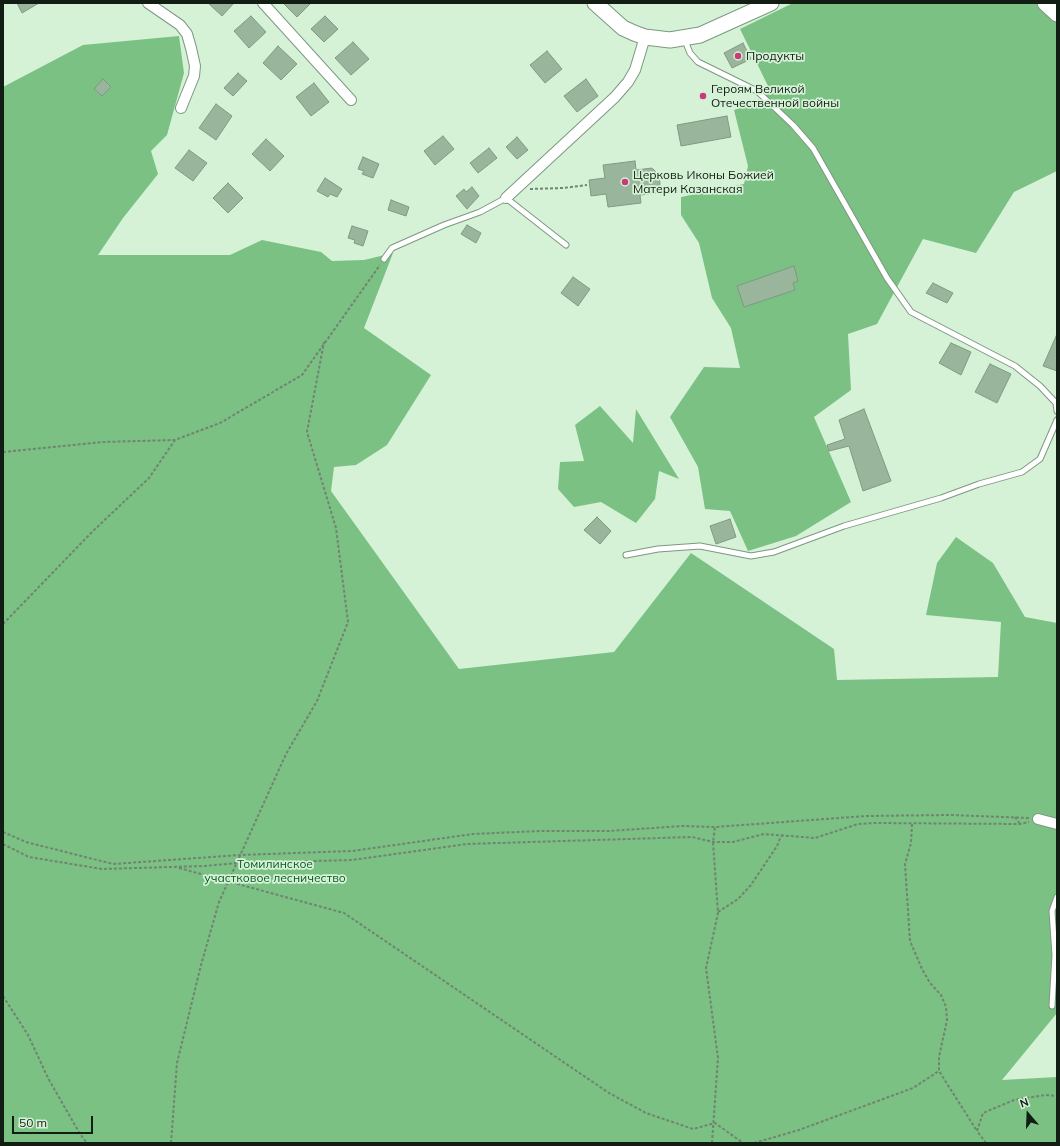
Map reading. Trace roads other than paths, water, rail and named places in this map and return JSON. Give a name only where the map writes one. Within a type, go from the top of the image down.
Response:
[{"type":"street","points":[[148,3],[180,25],[187,34],[195,66],[194,76],[181,108]]},
{"type":"street","points":[[263,3],[351,100]]},
{"type":"street","points":[[595,3],[624,28],[645,37],[670,40],[700,35],[749,8],[771,3]]},
{"type":"street","points":[[1045,3],[1057,14]]},
{"type":"street","points":[[506,198],[517,190],[615,97],[628,82],[636,70],[645,37]]},
{"type":"street","points":[[1036,820],[1057,824]]},
{"type":"lane","points":[[684,38],[690,53],[698,62],[757,91],[793,125],[813,148],[887,278],[911,312],[1015,366],[1040,386],[1056,403],[1057,410]]},
{"type":"lane","points":[[384,259],[392,248],[444,225],[480,212],[506,198],[566,245]]},
{"type":"lane","points":[[626,555],[658,549],[700,546],[751,556],[774,552],[844,526],[941,498],[979,484],[1022,472],[1040,459],[1057,420]]},
{"type":"lane","points":[[1052,1006],[1055,954],[1052,911],[1057,897]]},
{"type":"place","name":"Продукты","points":[[738,56]]},
{"type":"place","name":"Героям Великой Отечественной войны","points":[[703,96]]},
{"type":"place","name":"Церковь Иконы Божией Матери Казанская","points":[[625,182]]},
{"type":"park label","name":"Томилинское участковое лесничество","points":[[275,871]]}]
